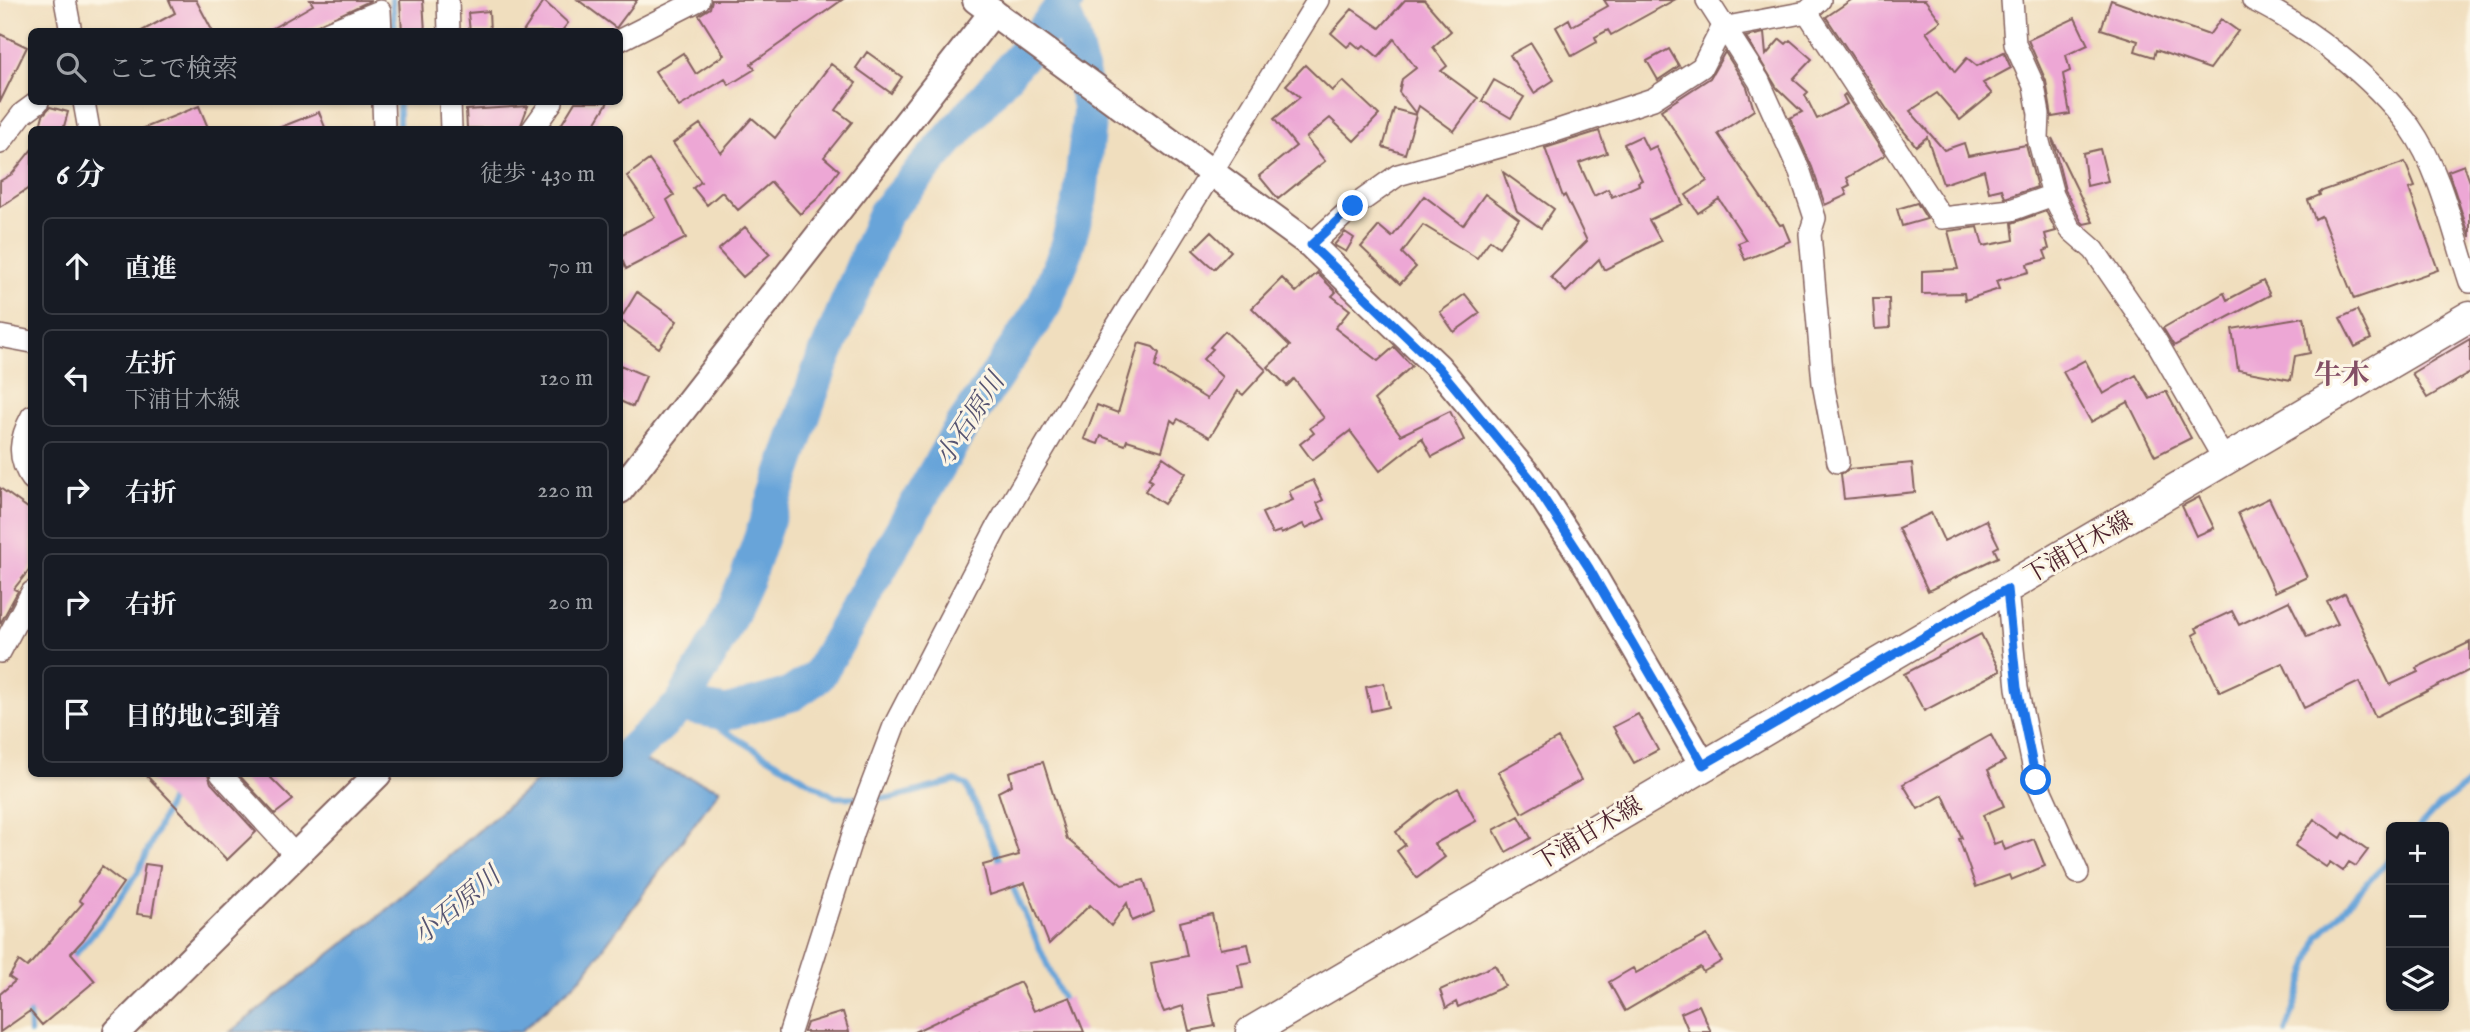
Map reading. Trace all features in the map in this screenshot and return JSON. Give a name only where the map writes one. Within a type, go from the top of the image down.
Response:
[{"type":"main road","name":"下浦甘木線","points":[[1251,1032],[2470,316]]},
{"type":"street","points":[[65,0],[70,28]]},
{"type":"street","points":[[448,0],[449,28]]},
{"type":"street","points":[[623,38],[699,0]]},
{"type":"street","points":[[790,1032],[854,831],[894,726],[996,529],[1209,168],[1318,0]]},
{"type":"street","points":[[1707,0],[1759,81],[1800,172],[1815,218],[1810,234],[1823,383],[1838,462]]},
{"type":"street","points":[[2012,0],[2015,44],[2034,86],[2039,114],[2038,138],[2053,195],[2070,229],[2094,250],[2155,339],[2225,461]]},
{"type":"street","points":[[2253,0],[2280,13],[2335,54],[2376,90],[2410,128],[2432,171],[2470,282]]},
{"type":"street","points":[[623,485],[990,4],[1311,245],[1438,367],[1531,479],[1589,568],[1703,765]]},
{"type":"street","points":[[1722,27],[1814,6],[1942,218],[2011,210],[2053,195]]},
{"type":"street","points":[[337,28],[380,10],[381,28]]},
{"type":"street","points":[[1311,245],[1353,206],[1398,176],[1543,135],[1653,99],[1702,67],[1722,27]]},
{"type":"street","points":[[0,143],[35,105]]},
{"type":"street","points":[[85,105],[88,126]]},
{"type":"street","points":[[383,105],[384,126]]},
{"type":"street","points":[[450,105],[451,126]]},
{"type":"street","points":[[535,126],[550,105]]},
{"type":"street","points":[[0,336],[28,341]]},
{"type":"street","points":[[28,423],[22,434],[20,455],[28,471]]},
{"type":"street","points":[[2007,589],[2017,688],[2036,780],[2078,873]]},
{"type":"street","points":[[0,652],[28,600]]},
{"type":"street","points":[[224,777],[296,856]]},
{"type":"street","points":[[117,1032],[375,777]]},
{"type":"water","points":[[623,753],[720,789],[582,977],[520,1032],[230,1032],[379,916],[541,777],[623,777]]},
{"type":"building","points":[[169,0],[196,0],[211,28],[147,28],[175,13]]},
{"type":"building","points":[[310,0],[372,0],[312,28],[273,28],[313,5]]},
{"type":"building","points":[[400,0],[423,0],[425,28],[402,28]]},
{"type":"building","points":[[578,0],[637,0],[616,28]]},
{"type":"building","points":[[712,0],[842,0],[751,64],[755,69],[729,85],[725,79],[679,107],[655,71],[683,53],[696,74],[724,55],[699,15],[710,8]]},
{"type":"building","points":[[1405,0],[1424,0],[1451,31],[1433,47],[1447,66],[1441,71],[1478,98],[1454,131],[1419,106],[1416,114],[1399,92],[1402,79],[1416,68],[1394,39],[1378,57],[1364,45],[1360,49],[1352,42],[1347,47],[1331,33],[1352,9],[1380,28]]},
{"type":"building","points":[[1604,0],[1674,0],[1611,35],[1608,30],[1595,37],[1597,42],[1572,56],[1556,27],[1569,19],[1572,26],[1608,6]]},
{"type":"building","points":[[1851,0],[1925,0],[1941,21],[1926,32],[1955,72],[1967,58],[1977,66],[2004,52],[2011,68],[1983,83],[1992,94],[1960,120],[1937,93],[1910,111],[1944,150],[1964,143],[1968,156],[2026,145],[2037,187],[2005,198],[2002,189],[1989,192],[1984,170],[1943,184],[1927,137],[1916,146],[1892,117],[1826,17]]},
{"type":"building","points":[[2111,0],[2209,35],[2221,19],[2238,31],[2210,69],[2156,50],[2154,57],[2135,51],[2138,41],[2101,29]]},
{"type":"building","points":[[544,1],[568,23],[564,28],[526,28]]},
{"type":"building","points":[[489,11],[490,28],[470,28],[468,13]]},
{"type":"building","points":[[2075,18],[2088,45],[2066,55],[2070,71],[2063,74],[2070,114],[2052,117],[2046,81],[2028,40]]},
{"type":"building","points":[[1764,33],[1766,55],[1780,39],[1786,44],[1790,40],[1812,59],[1793,79],[1808,92],[1805,95],[1817,119],[1847,104],[1843,96],[1845,94],[1885,155],[1847,178],[1850,185],[1844,188],[1847,195],[1825,205],[1812,167],[1790,118],[1802,112],[1777,88],[1746,37]]},
{"type":"building","points":[[0,34],[27,47],[0,102]]},
{"type":"building","points":[[1531,43],[1554,80],[1534,93],[1510,55]]},
{"type":"building","points":[[1669,49],[1679,66],[1658,80],[1647,61]]},
{"type":"building","points":[[867,52],[902,77],[891,93],[856,68]]},
{"type":"building","points":[[1725,52],[1747,87],[1754,110],[1718,134],[1780,225],[1783,224],[1790,241],[1745,260],[1738,243],[1746,240],[1719,199],[1698,213],[1686,195],[1707,181],[1661,110],[1710,78]]},
{"type":"building","points":[[831,64],[856,83],[836,110],[852,122],[824,157],[839,170],[818,198],[800,214],[771,182],[738,210],[722,192],[707,205],[693,188],[701,182],[673,143],[700,124],[721,153],[752,118],[775,138]]},
{"type":"building","points":[[1305,65],[1332,91],[1343,81],[1379,115],[1354,141],[1330,118],[1306,138],[1325,161],[1278,199],[1259,176],[1296,146],[1274,119],[1300,97],[1286,85]]},
{"type":"building","points":[[1494,80],[1524,97],[1511,118],[1482,101]]},
{"type":"building","points":[[573,105],[606,105],[593,126],[560,126]]},
{"type":"building","points":[[199,106],[207,126],[149,126]]},
{"type":"building","points":[[528,106],[520,126],[467,126],[466,110]]},
{"type":"building","points":[[50,107],[68,112],[64,126],[40,126],[43,115]]},
{"type":"building","points":[[1394,109],[1416,115],[1405,154],[1383,147]]},
{"type":"building","points":[[319,112],[324,126],[284,126]]},
{"type":"building","points":[[1599,131],[1607,153],[1579,163],[1594,196],[1608,189],[1612,197],[1639,185],[1638,182],[1642,180],[1624,144],[1641,136],[1648,150],[1656,146],[1683,204],[1649,220],[1661,241],[1604,270],[1599,259],[1566,292],[1551,277],[1587,241],[1565,195],[1563,197],[1545,148]]},
{"type":"building","points":[[2052,138],[2093,222],[2084,224],[2081,221],[2065,190]]},
{"type":"building","points":[[2100,149],[2108,181],[2087,186],[2083,153]]},
{"type":"building","points":[[28,154],[28,189],[0,207],[0,181],[12,174]]},
{"type":"building","points":[[649,160],[674,195],[667,200],[686,238],[626,269],[623,262],[623,233],[655,217],[627,176]]},
{"type":"building","points":[[2405,162],[2415,187],[2409,189],[2438,270],[2354,299],[2321,216],[2315,219],[2308,200],[2320,195],[2319,192]]},
{"type":"building","points":[[2464,165],[2470,182],[2470,237],[2448,171]]},
{"type":"building","points":[[1503,172],[1554,209],[1541,228],[1517,211]]},
{"type":"building","points":[[1485,194],[1519,219],[1499,247],[1490,240],[1477,258],[1423,225],[1402,253],[1416,267],[1400,284],[1361,247],[1379,226],[1392,237],[1424,196],[1463,225]]},
{"type":"building","points":[[1917,203],[1927,219],[1902,226],[1897,209]]},
{"type":"building","points":[[2046,211],[2056,231],[2045,234],[2049,249],[2044,251],[2047,259],[2027,264],[2029,272],[1996,281],[1999,289],[1965,300],[1964,293],[1922,294],[1922,271],[1958,269],[1948,231],[1978,227],[1983,246],[2014,240],[2012,223]]},
{"type":"building","points":[[745,227],[770,254],[743,277],[718,250]]},
{"type":"building","points":[[1211,232],[1231,251],[1214,269],[1193,250]]},
{"type":"building","points":[[1345,232],[1354,238],[1346,252],[1334,245]]},
{"type":"building","points":[[1317,273],[1336,292],[1332,296],[1350,310],[1335,328],[1378,361],[1394,347],[1412,366],[1374,400],[1401,435],[1450,411],[1464,440],[1432,457],[1422,438],[1380,471],[1350,431],[1312,460],[1300,444],[1314,433],[1310,428],[1324,418],[1294,379],[1287,386],[1268,367],[1290,346],[1252,308],[1282,278],[1296,292]]},
{"type":"building","points":[[2263,281],[2270,295],[2174,346],[2163,328],[2224,293],[2227,300]]},
{"type":"building","points":[[637,292],[677,321],[659,348],[623,322],[623,315]]},
{"type":"building","points":[[1465,294],[1480,313],[1454,332],[1440,312]]},
{"type":"building","points":[[1873,299],[1889,299],[1890,328],[1875,329]]},
{"type":"building","points":[[2357,310],[2371,339],[2355,347],[2340,318]]},
{"type":"building","points":[[2304,317],[2310,353],[2295,356],[2291,380],[2238,370],[2232,329]]},
{"type":"building","points":[[1225,331],[1266,370],[1243,395],[1238,391],[1210,437],[1178,419],[1175,423],[1171,420],[1162,451],[1127,440],[1125,445],[1101,436],[1098,444],[1084,439],[1097,405],[1118,413],[1139,343],[1153,347],[1159,353],[1155,367],[1207,399],[1222,377],[1203,359]]},
{"type":"building","points":[[2470,339],[2470,373],[2427,398],[2412,373]]},
{"type":"building","points":[[2085,360],[2103,394],[2136,375],[2150,399],[2166,391],[2191,438],[2155,456],[2128,402],[2091,422],[2063,372]]},
{"type":"building","points":[[623,366],[646,376],[633,407],[623,402]]},
{"type":"building","points":[[1163,457],[1186,473],[1164,504],[1145,491],[1152,481],[1148,479]]},
{"type":"building","points":[[1912,463],[1915,492],[1844,499],[1841,474],[1849,469]]},
{"type":"building","points":[[1313,480],[1323,500],[1317,503],[1325,519],[1306,528],[1303,524],[1281,534],[1280,531],[1272,534],[1262,513],[1293,500],[1289,491]]},
{"type":"building","points":[[0,488],[28,508],[28,571],[14,589],[18,591],[0,624]]},
{"type":"building","points":[[2199,497],[2214,528],[2196,536],[2182,506]]},
{"type":"building","points":[[2269,498],[2307,577],[2275,592],[2238,513]]},
{"type":"building","points":[[1931,513],[1944,541],[1986,520],[1999,546],[1994,549],[1998,557],[1928,591],[1898,528]]},
{"type":"building","points":[[2345,593],[2390,685],[2418,672],[2416,668],[2470,642],[2470,670],[2375,717],[2359,682],[2304,708],[2283,663],[2220,692],[2193,635],[2198,632],[2196,628],[2232,611],[2239,625],[2289,601],[2307,637],[2338,624],[2327,602]]},
{"type":"building","points":[[1981,634],[2000,671],[1924,711],[1904,674]]},
{"type":"building","points":[[1384,683],[1389,707],[1371,711],[1366,687]]},
{"type":"building","points":[[1638,714],[1658,750],[1634,763],[1613,727]]},
{"type":"building","points":[[1991,735],[2005,761],[1988,770],[2004,806],[1983,815],[1994,844],[2002,841],[2005,850],[2034,839],[2045,866],[2011,880],[2009,875],[1976,887],[1959,839],[1962,838],[1943,795],[1918,809],[1903,784]]},
{"type":"building","points":[[1558,738],[1581,780],[1522,813],[1498,772]]},
{"type":"building","points":[[1043,762],[1067,839],[1122,885],[1144,880],[1154,912],[1132,921],[1127,903],[1111,926],[1090,905],[1049,944],[1025,883],[990,895],[983,865],[1019,855],[998,792],[1012,785],[1009,772]]},
{"type":"building","points":[[148,777],[209,777],[211,783],[256,832],[227,860]]},
{"type":"building","points":[[241,777],[270,777],[293,800],[275,814]]},
{"type":"building","points":[[1458,788],[1476,821],[1434,844],[1445,857],[1417,878],[1397,851],[1405,845],[1396,832],[1435,801]]},
{"type":"building","points":[[1519,816],[1531,838],[1506,852],[1494,830]]},
{"type":"building","points":[[2314,819],[2341,838],[2344,833],[2368,850],[2356,866],[2349,862],[2343,871],[2330,862],[2326,867],[2295,846]]},
{"type":"building","points":[[145,864],[160,866],[152,916],[137,914]]},
{"type":"building","points":[[102,867],[123,883],[71,953],[95,981],[42,1025],[30,1011],[0,1032],[0,994],[15,981],[9,977],[19,961],[27,967],[83,903],[79,900]]},
{"type":"building","points":[[1212,914],[1220,949],[1248,944],[1252,962],[1238,964],[1243,988],[1208,994],[1215,1026],[1189,1031],[1183,1006],[1164,1012],[1158,999],[1151,963],[1187,956],[1180,922]]},
{"type":"building","points":[[1707,935],[1722,961],[1703,972],[1700,967],[1625,1011],[1609,982],[1633,968],[1636,973]]},
{"type":"building","points":[[1495,965],[1505,986],[1458,1007],[1456,1002],[1446,1008],[1440,990]]},
{"type":"building","points":[[1020,982],[1034,1011],[1070,997],[1084,1032],[914,1032]]},
{"type":"building","points":[[1699,1005],[1711,1032],[1689,1032],[1681,1013]]},
{"type":"building","points":[[843,1012],[849,1032],[804,1032],[807,1023]]},
{"type":"waterway","points":[[392,0],[395,28]]},
{"type":"waterway","name":"小石原川","points":[[623,759],[681,705],[721,635],[747,578],[820,368],[885,213],[1067,0]]},
{"type":"waterway","name":"小石原川","points":[[681,705],[726,713],[792,694],[818,676],[956,436],[1043,307],[1064,256],[1080,200],[1090,108],[1073,37],[1061,9]]},
{"type":"waterway","points":[[399,105],[399,126]]},
{"type":"waterway","points":[[681,705],[835,797],[892,798],[956,781],[966,785],[1003,868]]},
{"type":"waterway","points":[[2424,822],[2470,782]]},
{"type":"waterway","points":[[69,961],[108,916],[138,872],[173,794]]},
{"type":"waterway","points":[[2286,1032],[2318,937],[2386,862]]},
{"type":"waterway","points":[[1010,881],[1065,1005]]},
{"type":"waterway","points":[[29,1007],[30,1032]]},
{"type":"district","name":"牛木","points":[[2342,374]]},
{"type":"route","points":[[1353,206],[1311,245],[1438,367],[1531,479],[1589,568],[1703,765],[2007,589],[2017,688],[2036,780]]}]
